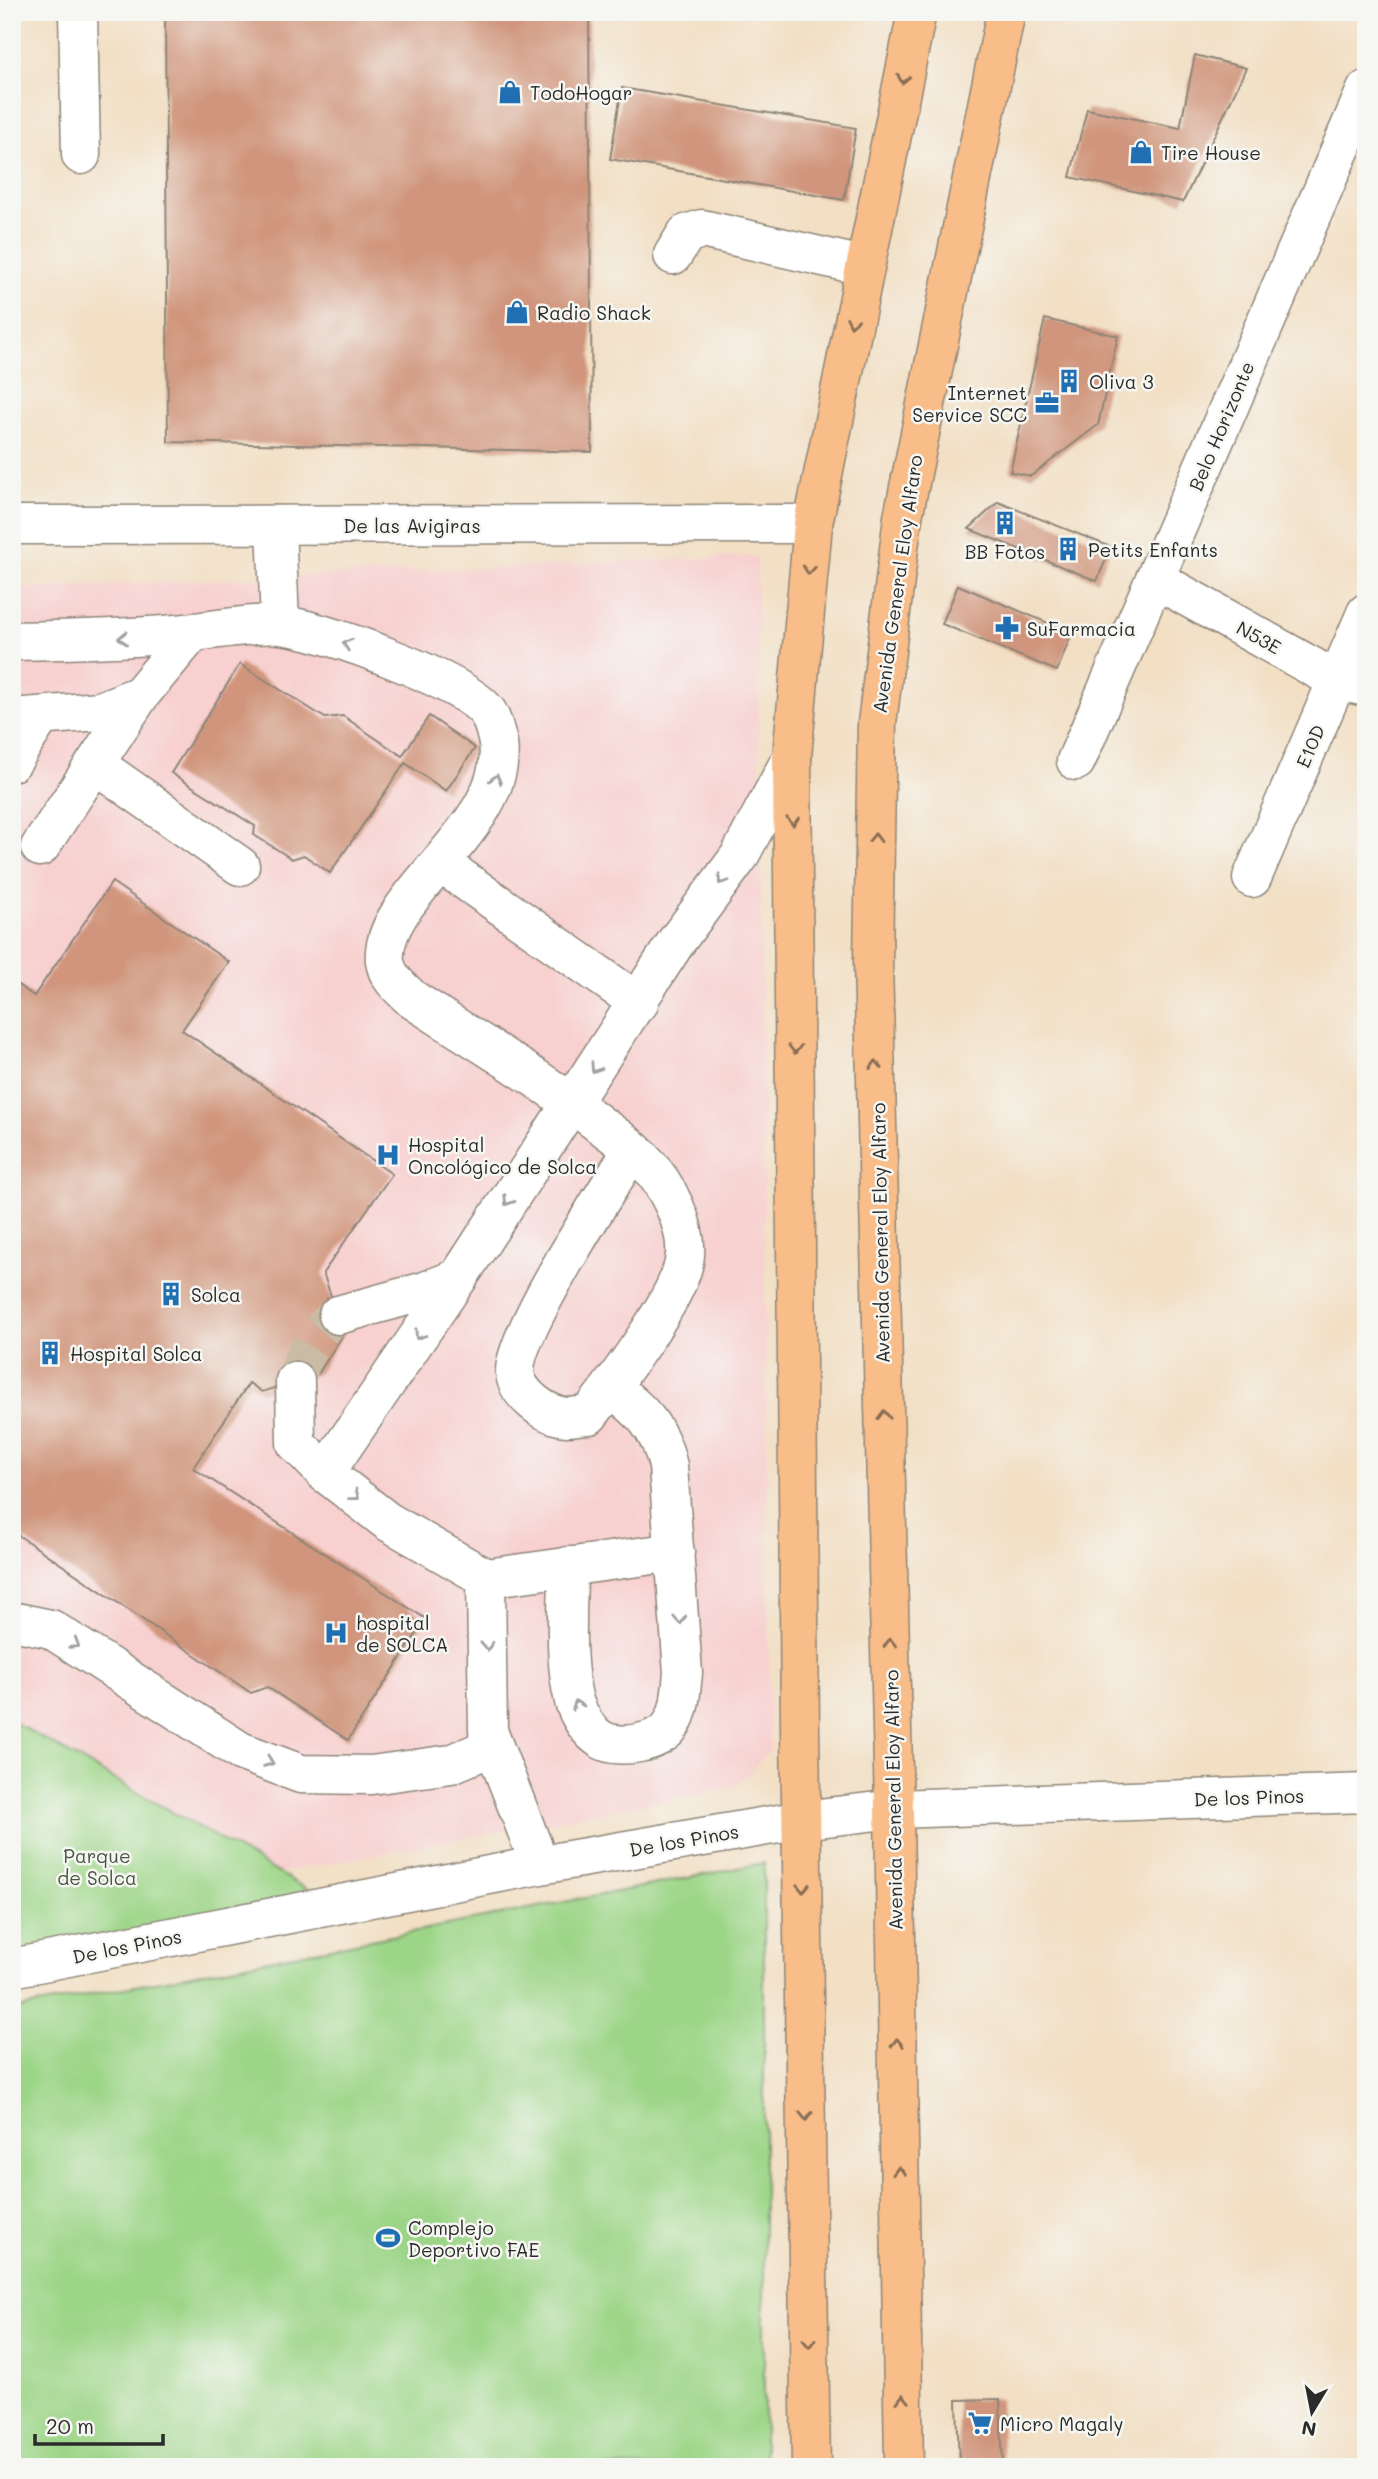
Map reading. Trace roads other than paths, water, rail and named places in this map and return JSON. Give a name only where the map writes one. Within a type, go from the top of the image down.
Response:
[{"type":"main road","points":[[811,2467],[792,757],[813,524],[863,266],[917,12]]},
{"type":"main road","name":"Avenida General Eloy Alfaro","points":[[904,2467],[894,1809],[873,961],[877,723],[903,517],[1006,12]]},
{"type":"street","points":[[78,12],[81,155]]},
{"type":"street","name":"Belo Horizonte","points":[[1076,761],[1366,90]]},
{"type":"street","points":[[673,255],[687,234],[702,229],[863,266]]},
{"type":"street","name":"De las Avigiras","points":[[12,525],[813,524]]},
{"type":"street","points":[[276,525],[280,624]]},
{"type":"street","name":"N53E","points":[[1155,579],[1352,684]]},
{"type":"street","name":"E10D","points":[[1252,878],[1352,684],[1366,613]]},
{"type":"street","points":[[12,641],[192,633],[280,624],[408,665],[466,693],[488,712],[496,735],[500,761],[492,791],[400,914],[387,941],[385,962],[390,978],[412,999],[572,1103],[632,1150],[644,1160],[664,1188],[684,1237],[685,1261],[673,1292],[611,1387],[589,1415],[566,1417],[550,1412],[528,1397],[518,1384],[515,1372],[517,1354],[527,1331],[632,1150]]},
{"type":"street","points":[[40,847],[141,695],[192,633]]},
{"type":"street","points":[[12,762],[27,717],[100,711],[141,695]]},
{"type":"street","points":[[325,1473],[458,1278],[639,1003],[676,942],[739,857],[792,757]]},
{"type":"street","points":[[95,764],[240,866]]},
{"type":"street","points":[[440,863],[639,1003]]},
{"type":"street","points":[[338,1315],[425,1291],[458,1278]]},
{"type":"street","points":[[295,1381],[296,1443],[325,1473],[387,1521],[486,1578],[675,1552]]},
{"type":"street","points":[[568,1566],[568,1655],[574,1703],[588,1728],[604,1742],[631,1744],[656,1739],[671,1727],[679,1706],[683,1673],[668,1466],[662,1440],[644,1414],[611,1387]]},
{"type":"street","points":[[486,1578],[488,1731],[540,1866]]},
{"type":"street","points":[[12,1622],[51,1629],[240,1751],[301,1774],[371,1775],[438,1766],[451,1764],[492,1747]]},
{"type":"street","name":"De los Pinos","points":[[12,1968],[540,1866],[802,1820],[894,1809],[1366,1793]]},
{"type":"tunnel","points":[[295,1381],[311,1344],[323,1328],[338,1315]]},
{"type":"place","name":"TodoHogar","points":[[510,92]]},
{"type":"place","name":"Tire House","points":[[1141,152]]},
{"type":"place","name":"Radio Shack","points":[[517,312]]},
{"type":"place","name":"Oliva 3","points":[[1069,381]]},
{"type":"place","name":"Internet Service SCC","points":[[1047,403]]},
{"type":"place","name":"BB Fotos","points":[[1005,523]]},
{"type":"place","name":"Petits Enfants","points":[[1068,549]]},
{"type":"place","name":"SuFarmacia","points":[[1007,628]]},
{"type":"place","name":"Hospital Oncológico de Solca","points":[[388,1155]]},
{"type":"place","name":"Solca","points":[[171,1294]]},
{"type":"place","name":"Hospital Solca","points":[[50,1353]]},
{"type":"place","name":"hospital de SOLCA","points":[[336,1633]]},
{"type":"place","name":"Complejo Deportivo FAE","points":[[388,2238]]},
{"type":"place","name":"Micro Magaly","points":[[980,2423]]},
{"type":"park label","name":"Parque de Solca","points":[[97,1866]]}]
